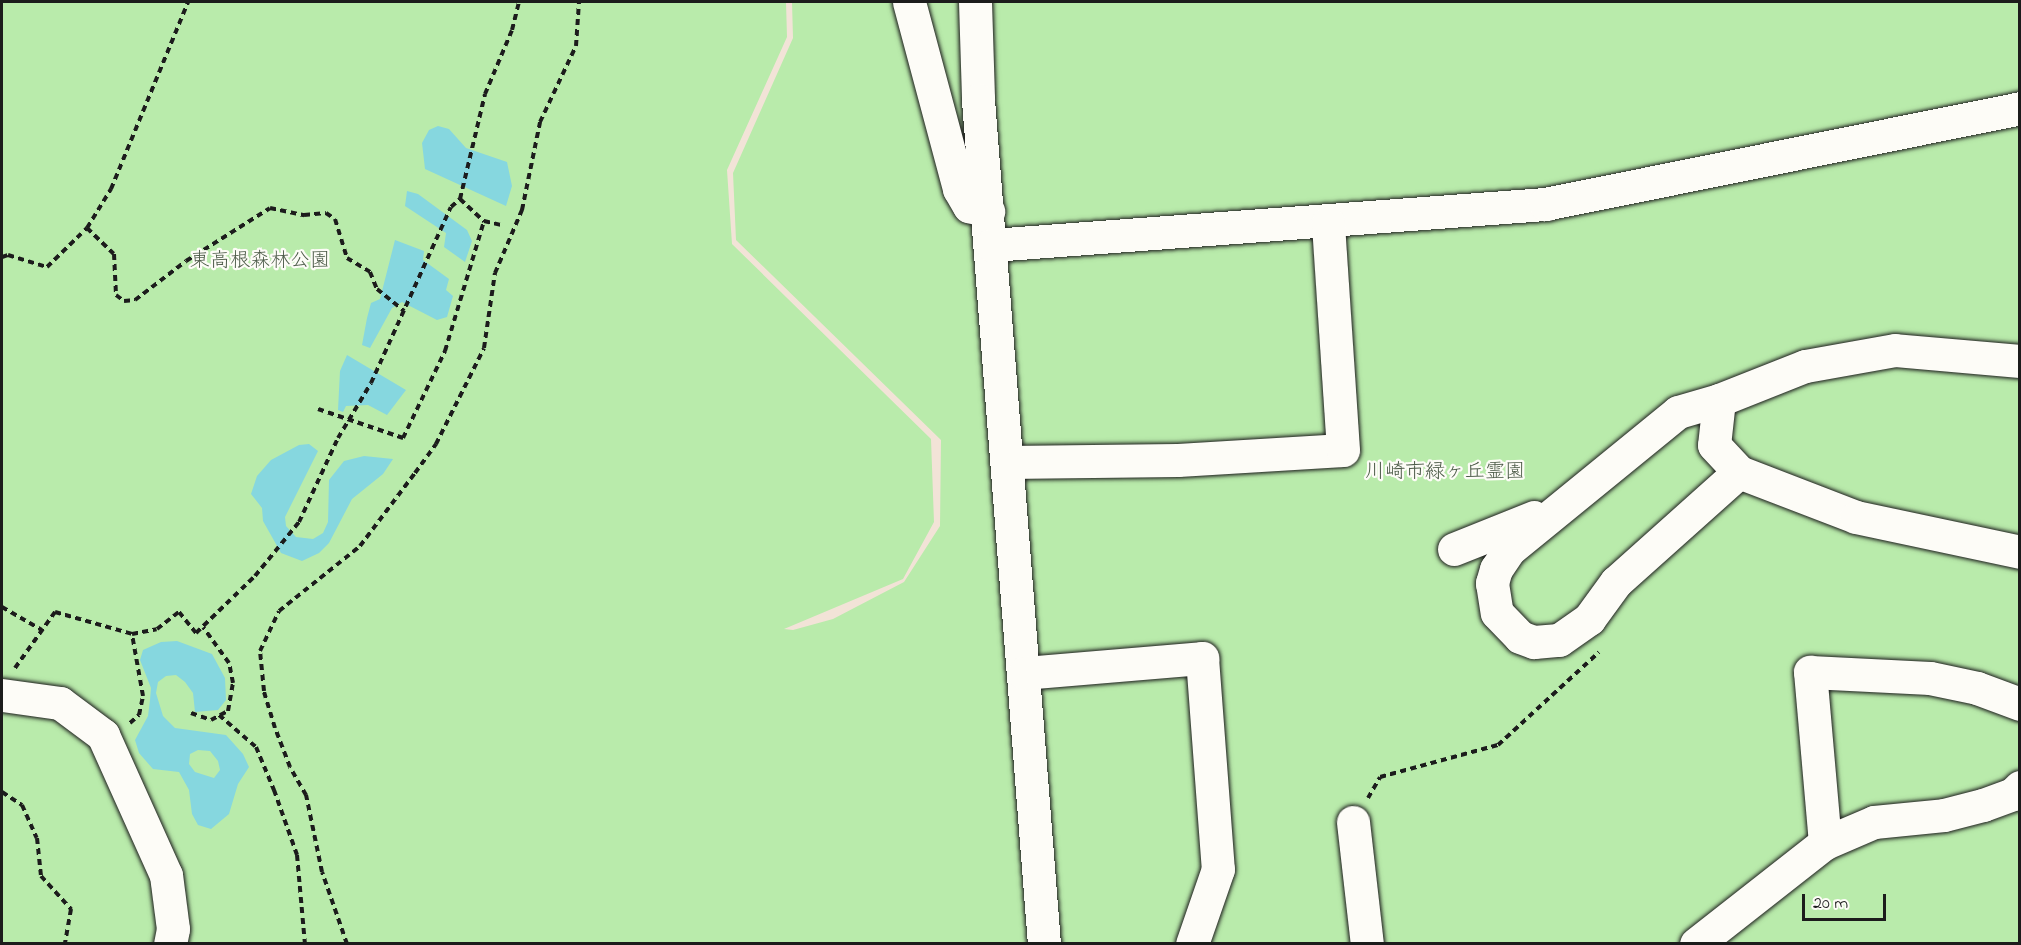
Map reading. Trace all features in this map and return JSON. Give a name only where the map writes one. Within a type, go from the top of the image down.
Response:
[{"type":"street","points":[[909,2],[959,189],[969,206],[988,211]]},
{"type":"street","points":[[975,2],[988,211],[1044,944]]},
{"type":"street","points":[[992,245],[1328,222],[1545,204],[2019,108]]},
{"type":"street","points":[[1007,462],[1178,460],[1344,450],[1328,222]]},
{"type":"street","points":[[1739,472],[1616,582],[1589,619],[1559,640],[1534,642],[1520,637],[1497,614],[1492,583],[1501,560],[1509,550],[1678,412],[1719,400],[1805,366],[1895,350],[2019,361]]},
{"type":"street","points":[[1714,445],[1719,400]]},
{"type":"street","points":[[1678,412],[1739,472],[1856,518],[2019,552]]},
{"type":"street","points":[[1454,549],[1564,506]]},
{"type":"street","points":[[1024,673],[1202,658],[1218,869],[1192,944]]},
{"type":"street","points":[[1825,843],[1810,672],[1930,678],[1977,688],[2019,704]]},
{"type":"street","points":[[5,686],[60,703],[103,735],[166,875],[173,929],[170,944]]},
{"type":"street","points":[[1696,944],[1825,843],[1874,822],[1944,815],[1983,805],[2013,794],[2019,787]]},
{"type":"street","points":[[1353,822],[1367,944]]},
{"type":"path","points":[[2,257],[8,255],[47,267],[87,228],[111,189],[188,2]]},
{"type":"path","points":[[5,686],[55,612],[132,634],[157,629],[179,612],[196,633],[255,576],[299,522],[338,438],[350,422],[405,311],[452,207],[460,199],[485,94],[512,30],[519,2]]},
{"type":"path","points":[[347,944],[322,872],[306,795],[290,767],[264,691],[261,651],[279,611],[360,546],[415,473],[436,444],[484,348],[495,273],[522,210],[540,122],[576,46],[579,2]]},
{"type":"path","points":[[460,199],[484,221],[501,225]]},
{"type":"path","points":[[87,228],[114,254],[116,295],[124,301],[135,300],[186,261],[270,208],[304,215],[326,213],[335,219],[347,258],[370,272],[377,289],[405,311]]},
{"type":"path","points":[[318,409],[350,422],[403,438],[445,351],[484,221]]},
{"type":"path","points":[[2,607],[42,630]]},
{"type":"path","points":[[191,713],[211,720],[228,711],[233,683],[229,663],[220,646],[203,627]]},
{"type":"path","points":[[103,735],[131,723],[139,715],[142,682],[134,664],[132,634]]},
{"type":"path","points":[[1353,822],[1380,777],[1498,745],[1601,650]]},
{"type":"path","points":[[219,715],[256,747],[274,790],[297,855],[305,944]]},
{"type":"path","points":[[2,792],[22,805],[37,838],[41,876],[71,909],[65,944]]},
{"type":"green space","name":"川崎市緑ヶ丘霊園","points":[[2,2],[786,2],[787,37],[727,170],[732,244],[931,439],[934,522],[903,579],[784,629],[793,630],[833,619],[904,582],[940,526],[941,440],[736,240],[733,173],[793,38],[792,2],[2019,2],[2019,943],[2,944]]},
{"type":"water","points":[[438,126],[449,129],[466,148],[507,162],[512,186],[506,206],[425,169],[422,143],[429,130]]},
{"type":"water","points":[[407,191],[418,194],[467,230],[472,241],[465,262],[444,247],[446,233],[405,206]]},
{"type":"water","points":[[395,240],[424,251],[423,260],[449,279],[446,290],[453,296],[447,317],[437,320],[402,302],[392,308],[370,348],[362,345],[367,318],[371,303],[380,299]]},
{"type":"water","points":[[347,355],[406,390],[387,415],[368,405],[346,406],[343,412],[338,410],[340,371]]},
{"type":"water","points":[[309,444],[318,451],[285,517],[286,526],[296,537],[313,539],[323,533],[328,522],[329,480],[344,461],[364,456],[393,459],[383,474],[352,499],[329,543],[319,553],[302,561],[281,553],[263,521],[262,508],[251,494],[257,476],[271,460],[299,445]]},
{"type":"water","points":[[177,641],[212,654],[225,678],[226,700],[218,710],[195,712],[193,693],[185,682],[176,675],[166,676],[158,682],[156,693],[163,716],[175,728],[226,735],[243,754],[249,767],[238,784],[229,814],[211,829],[198,825],[192,814],[189,790],[179,772],[153,769],[139,753],[135,740],[148,716],[151,688],[140,660],[143,650],[161,642]],"holes":[[[198,750],[210,751],[218,761],[220,770],[214,778],[195,772],[189,764],[190,754]]]},
{"type":"park label","name":"東高根森林公園","points":[[260,261]]}]
